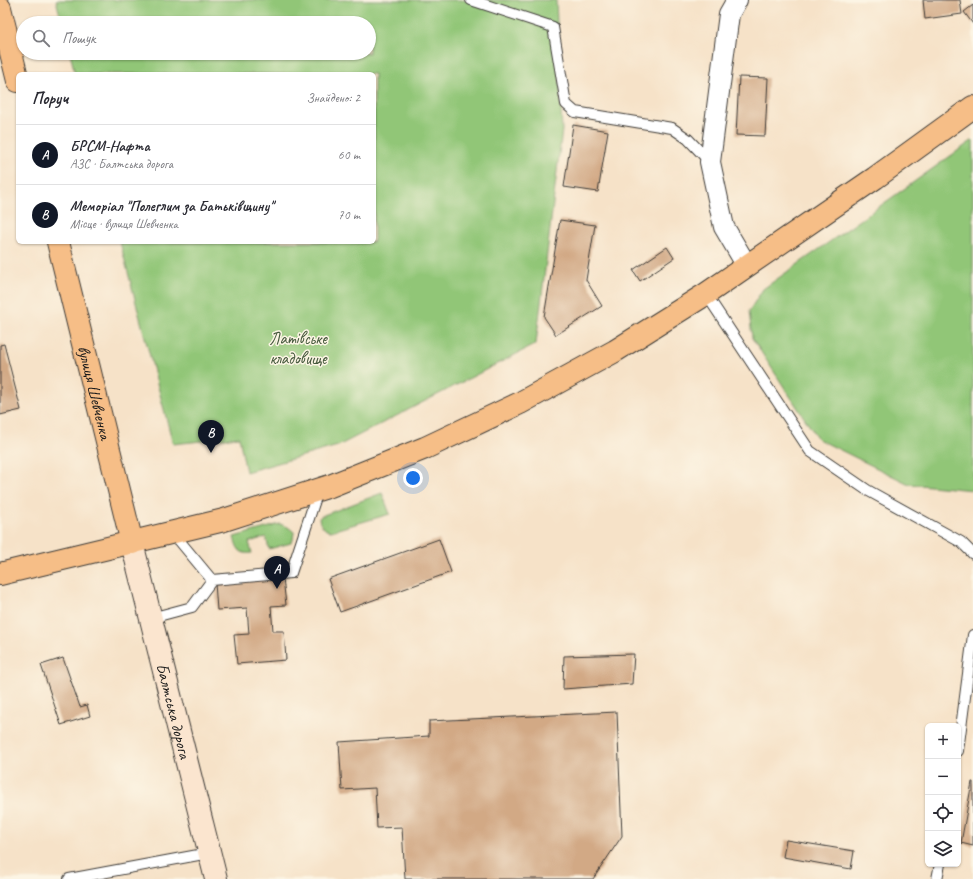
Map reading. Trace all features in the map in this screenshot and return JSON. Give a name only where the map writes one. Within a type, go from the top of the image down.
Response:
[{"type":"main road","points":[[0,8],[16,72]]},
{"type":"main road","points":[[0,574],[224,520],[319,490],[424,448],[520,403],[615,351],[706,294],[874,178],[973,107]]},
{"type":"main road","name":"вулиця Шевченка","points":[[58,244],[132,543]]},
{"type":"main road","name":"Балтська дорога","points":[[132,543],[216,879]]},
{"type":"street","points":[[737,0],[729,14],[710,162],[724,227],[746,266]]},
{"type":"lane","points":[[471,0],[553,27],[566,104],[575,112],[672,128],[688,139],[710,162]]},
{"type":"lane","points":[[706,294],[810,450],[867,490],[961,542],[973,554]]},
{"type":"lane","points":[[151,618],[192,607],[212,580],[290,573],[319,490]]},
{"type":"lane","points":[[174,533],[212,580]]},
{"type":"lane","points":[[961,728],[973,635]]},
{"type":"lane","points":[[69,879],[210,853]]},
{"type":"lane","points":[[937,879],[939,867]]},
{"type":"green space","name":"Латівське кладовище","points":[[56,0],[556,0],[562,130],[536,344],[338,446],[246,472],[239,437],[173,444],[121,244],[376,244],[376,72],[75,72],[72,60],[376,60],[376,16],[60,16]]},
{"type":"green space","points":[[973,140],[973,490],[909,484],[818,439],[752,338],[749,311],[763,289]]},
{"type":"green space","points":[[382,493],[390,514],[331,531],[326,530],[320,523],[319,518],[321,516]]},
{"type":"green space","points":[[280,524],[288,527],[294,532],[291,543],[269,549],[266,537],[249,542],[252,553],[244,553],[239,550],[234,537]]},
{"type":"building","points":[[923,0],[960,0],[962,14],[925,19]]},
{"type":"building","points":[[973,5],[973,24],[964,12]]},
{"type":"building","points":[[739,77],[768,78],[765,136],[736,135]]},
{"type":"building","points":[[573,125],[608,131],[598,192],[564,187]]},
{"type":"building","points":[[560,220],[595,225],[586,280],[602,306],[556,335],[544,317]]},
{"type":"building","points":[[667,247],[674,258],[640,281],[633,270]]},
{"type":"building","points":[[4,344],[21,410],[0,415],[0,345]]},
{"type":"building","points":[[439,539],[451,572],[340,612],[328,579]]},
{"type":"building","points":[[283,578],[286,605],[271,606],[273,631],[284,631],[286,660],[237,664],[234,635],[249,634],[247,608],[217,610],[215,583]]},
{"type":"building","points":[[634,654],[632,684],[563,689],[564,656]]},
{"type":"building","points":[[63,658],[80,707],[87,705],[90,716],[61,725],[41,665]]},
{"type":"building","points":[[617,712],[622,836],[593,879],[405,879],[402,827],[377,828],[375,788],[342,790],[339,742],[429,736],[429,721]]},
{"type":"building","points":[[972,782],[973,782],[973,846],[961,843]]},
{"type":"building","points":[[786,840],[854,851],[851,869],[783,857]]},
{"type":"place","name":"Меморіал \"Полеглим за Батьківщину\"","points":[[211,453]]},
{"type":"place","name":"БРСМ-Нафта","points":[[277,589]]}]
